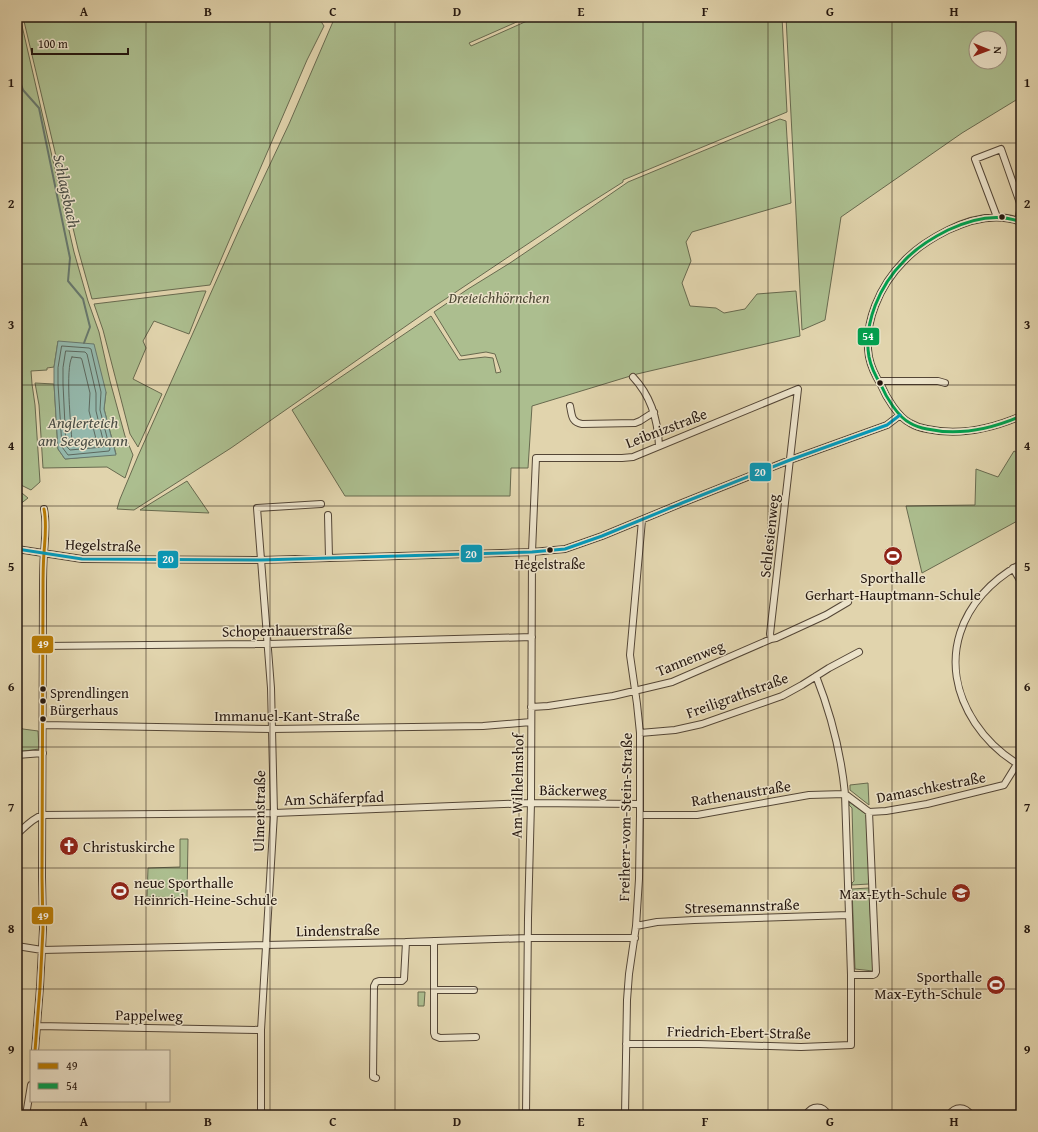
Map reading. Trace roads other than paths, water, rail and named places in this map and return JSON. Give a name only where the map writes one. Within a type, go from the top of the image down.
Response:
[{"type":"street","points":[[998,217],[975,159],[1001,149],[1021,206],[1019,222],[998,217],[972,220],[940,234],[921,246],[909,257],[890,279],[879,297],[870,322],[868,343],[870,359],[883,390],[900,415],[909,423],[936,431],[960,432],[987,428],[1021,416]]},
{"type":"street","points":[[633,377],[648,397],[654,412],[658,429],[659,446]]},
{"type":"street","points":[[879,381],[938,381],[945,383]]},
{"type":"street","name":"Leibnizstraße","points":[[536,458],[629,458],[798,389]]},
{"type":"street","name":"Schlesienweg","points":[[771,638],[770,634],[798,389]]},
{"type":"street","points":[[570,406],[575,422],[582,424],[635,423],[654,412]]},
{"type":"street","name":"Hegelstraße","points":[[17,550],[82,559],[261,560],[532,552],[565,549],[602,536],[790,460],[887,425],[900,415]]},
{"type":"street","name":"Am Wilhelmshof","points":[[526,1115],[531,803],[532,552],[536,458]]},
{"type":"street","name":"Ulmenstraße","points":[[261,1115],[262,1030],[274,813],[268,644],[257,508],[321,504]]},
{"type":"street","points":[[35,1050],[43,915],[43,646],[44,553],[46,526],[44,509]]},
{"type":"street","points":[[328,515],[329,558]]},
{"type":"street","name":"Freiherr-vom-Stein-Straße","points":[[625,1115],[628,986],[636,926],[639,879],[640,815],[640,733],[636,690],[630,655],[642,520]]},
{"type":"street","points":[[1019,765],[992,745],[970,716],[959,690],[955,665],[956,651],[960,634],[964,620],[970,609],[995,581],[1021,564]]},
{"type":"street","points":[[1014,568],[1021,582]]},
{"type":"street","name":"Tannenweg","points":[[531,707],[548,706],[613,696],[672,682],[771,638],[776,638],[808,624],[848,602]]},
{"type":"street","name":"Schopenhauerstraße","points":[[43,646],[268,644],[532,637]]},
{"type":"street","name":"Freiligrathstraße","points":[[640,733],[675,730],[702,724],[782,696],[859,652]]},
{"type":"street","points":[[816,676],[836,739],[845,794],[851,975],[873,975],[876,972],[869,812]]},
{"type":"street","name":"Immanuel-Kant-Straße","points":[[43,725],[272,729],[483,726],[531,722]]},
{"type":"street","points":[[17,755],[43,753]]},
{"type":"street","name":"Damaschkestraße","points":[[845,794],[869,812],[886,811],[927,804],[1004,785],[1019,765]]},
{"type":"street","name":"Rathenaustraße","points":[[640,815],[697,815],[809,795],[845,794]]},
{"type":"street","name":"Bäckerweg","points":[[531,803],[639,804]]},
{"type":"street","name":"Am Schäferpfad","points":[[42,815],[274,813],[531,803]]},
{"type":"street","points":[[17,834],[28,824],[42,815]]},
{"type":"street","name":"Stresemannstraße","points":[[636,926],[658,922],[694,920],[849,915]]},
{"type":"street","name":"Lindenstraße","points":[[17,946],[42,950],[528,938],[635,938]]},
{"type":"street","points":[[434,941],[435,1036],[440,1038],[476,1037]]},
{"type":"street","points":[[376,1078],[373,1077],[374,986],[376,982],[379,981],[402,981],[404,979],[406,942]]},
{"type":"street","name":"Friedrich-Ebert-Straße","points":[[626,1044],[699,1044],[801,1047],[851,1045],[851,975]]},
{"type":"street","points":[[434,990],[474,990]]},
{"type":"street","name":"Pappelweg","points":[[37,1026],[262,1030]]},
{"type":"street","points":[[26,1114],[30,1091]]},
{"type":"street","points":[[806,1115],[809,1110],[817,1107],[824,1110],[828,1115]]},
{"type":"street","points":[[949,1115],[953,1110],[961,1108],[969,1111],[971,1115]]},
{"type":"street","points":[[17,1114],[104,1115]]},
{"type":"water","name":"Anglerteich am Seegewann","points":[[58,341],[94,344],[106,392],[104,409],[116,455],[65,459],[58,449],[54,367]]},
{"type":"waterway","name":"Schlagsbach","points":[[17,23],[20,35],[17,46]]},
{"type":"waterway","name":"Schlagsbach","points":[[17,73],[23,90],[39,108],[70,258],[68,281],[83,299],[90,327],[84,343]]},
{"type":"place","name":"Hegelstraße","points":[[550,550]]},
{"type":"place","name":"Sporthalle Gerhart-Hauptmann-Schule","points":[[893,556]]},
{"type":"place","name":"Sprendlingen Bürgerhaus","points":[[43,701]]},
{"type":"place","name":"Christuskirche","points":[[69,846]]},
{"type":"place","name":"neue Sporthalle Heinrich-Heine-Schule","points":[[120,891]]},
{"type":"place","name":"Max-Eyth-Schule","points":[[961,893]]},
{"type":"place","name":"Sporthalle Max-Eyth-Schule","points":[[996,985]]},
{"type":"park label","name":"Dreieichhörnchen","points":[[499,297]]}]
